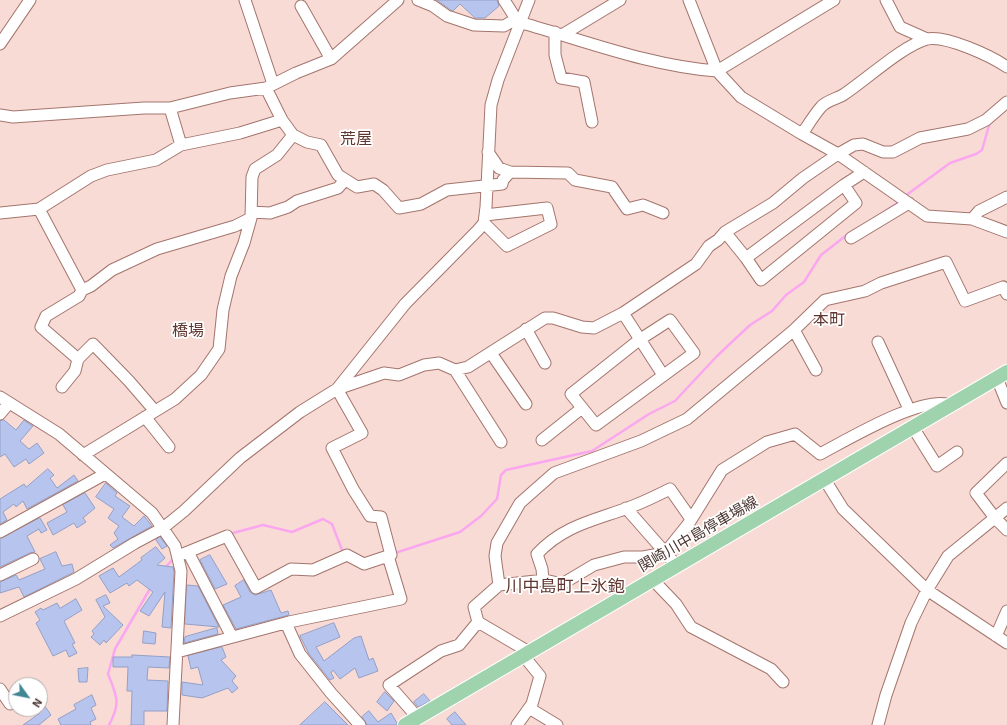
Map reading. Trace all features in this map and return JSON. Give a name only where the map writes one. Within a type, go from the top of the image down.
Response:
[{"type":"main road","name":"関崎川中島停車場線","points":[[405,725],[526,653],[914,428],[1002,375]]},
{"type":"street","points":[[0,44],[30,0]]},
{"type":"street","points":[[245,0],[270,86],[282,120],[292,134],[307,142],[321,144],[338,175],[345,180],[357,187],[374,184],[383,190],[399,208],[421,204],[447,190],[502,184],[503,180],[510,172]]},
{"type":"street","points":[[0,115],[12,117],[144,108],[170,108],[230,93],[270,86],[331,59],[398,0]]},
{"type":"street","points":[[418,0],[433,6],[447,16],[474,25],[504,26],[519,21]]},
{"type":"street","points":[[504,0],[519,21],[631,55],[702,70],[717,71],[834,0]]},
{"type":"street","points":[[337,389],[405,304],[484,219],[547,208],[551,224],[507,246],[484,219],[493,99],[498,80],[519,21],[530,0]]},
{"type":"street","points":[[558,34],[620,0]]},
{"type":"street","points":[[689,0],[717,71],[741,97],[838,154],[927,216],[972,219],[1007,232]]},
{"type":"street","points":[[886,0],[900,27],[927,39]]},
{"type":"street","points":[[301,6],[331,59]]},
{"type":"street","points":[[558,34],[555,55],[561,78],[584,82],[592,122]]},
{"type":"street","points":[[802,134],[822,105],[841,96],[910,46],[927,39],[938,39],[958,45],[994,58],[1007,66]]},
{"type":"street","points":[[455,370],[468,367],[545,318],[553,318],[582,327],[594,328],[623,313],[696,264],[709,246],[718,240],[725,232],[773,203],[803,178],[854,145],[863,144],[884,152],[893,152],[920,138],[968,129],[986,120],[1007,102]]},
{"type":"street","points":[[170,108],[181,145]]},
{"type":"street","points":[[0,213],[39,209],[91,176],[107,170],[156,160],[181,145],[240,133],[282,120]]},
{"type":"street","points":[[83,455],[175,399],[201,375],[219,348],[223,310],[231,276],[244,243],[251,215],[250,193],[255,169],[277,155],[292,134]]},
{"type":"street","points":[[488,152],[499,168],[510,172],[568,172],[575,180],[612,187],[627,208],[643,205],[663,213]]},
{"type":"street","points":[[746,258],[844,185],[864,172]]},
{"type":"street","points":[[78,359],[41,327],[46,316],[79,296],[82,290],[91,286],[112,270],[157,249],[235,226],[251,215],[270,213],[288,207],[297,202],[338,188],[345,180]]},
{"type":"street","points":[[725,232],[761,280],[856,203],[844,185]]},
{"type":"street","points":[[972,219],[979,211],[1007,197]]},
{"type":"street","points":[[851,238],[909,204]]},
{"type":"street","points":[[39,209],[82,290]]},
{"type":"street","points":[[499,585],[495,556],[498,543],[520,503],[554,473],[641,441],[687,419],[794,330],[825,300],[865,291],[881,282],[946,262],[965,301],[1003,287],[1007,294]]},
{"type":"street","points":[[623,313],[663,375]]},
{"type":"street","points":[[670,320],[694,353],[596,426],[571,394],[639,340],[670,320]]},
{"type":"street","points":[[526,329],[545,363]]},
{"type":"street","points":[[794,330],[816,370]]},
{"type":"street","points":[[878,342],[909,409]]},
{"type":"street","points":[[62,387],[75,371],[78,359],[93,344],[129,381],[169,447]]},
{"type":"street","points":[[491,353],[526,404]]},
{"type":"street","points":[[0,616],[76,579],[163,528],[240,458],[300,412],[337,389],[384,373],[399,375],[424,365],[439,363],[455,370],[501,442]]},
{"type":"street","points":[[1002,375],[1007,403]]},
{"type":"street","points":[[183,554],[227,536],[256,588],[291,569],[314,570],[347,555],[364,564],[391,555],[381,518],[370,516],[353,489],[332,448],[362,433],[337,389]]},
{"type":"street","points":[[0,414],[5,400],[59,434],[152,513],[183,554],[232,637]]},
{"type":"street","points":[[517,725],[532,704],[540,676],[526,653],[478,622],[474,607],[499,585],[543,580],[562,584],[594,565],[624,557],[644,557],[665,552],[691,519],[722,470],[767,442],[795,434],[820,454],[909,409],[944,402],[951,405]]},
{"type":"street","points":[[542,440],[582,408]]},
{"type":"street","points":[[914,428],[937,466],[958,452]]},
{"type":"street","points":[[1007,463],[976,493],[995,518],[1007,530]]},
{"type":"street","points":[[0,532],[105,474]]},
{"type":"street","points":[[825,480],[843,509],[927,590],[1007,643]]},
{"type":"street","points":[[543,580],[542,569],[537,554],[545,545],[568,529],[584,522],[626,508],[670,489],[691,519]]},
{"type":"street","points":[[626,508],[677,566]]},
{"type":"street","points":[[878,725],[886,696],[911,623],[927,590],[948,556],[1007,508]]},
{"type":"street","points":[[173,725],[183,554]]},
{"type":"street","points":[[177,652],[286,623],[401,598],[388,556]]},
{"type":"street","points":[[0,575],[33,559]]},
{"type":"street","points":[[652,580],[676,604],[691,627],[771,668],[783,682]]},
{"type":"street","points":[[996,636],[1007,611]]},
{"type":"street","points":[[418,718],[389,685],[441,651],[459,645],[478,622]]},
{"type":"street","points":[[286,623],[300,654],[331,693],[360,725]]},
{"type":"street","points":[[0,689],[8,701]]},
{"type":"street","points":[[529,708],[557,725]]},
{"type":"building","points":[[437,0],[497,0],[499,6],[485,18],[475,18],[460,4],[453,11]]},
{"type":"building","points":[[4,420],[16,430],[24,420],[33,426],[20,441],[29,449],[37,443],[44,453],[29,464],[26,459],[14,467],[5,454],[0,457],[0,421]]},
{"type":"building","points":[[48,469],[54,475],[50,478],[57,488],[74,475],[78,481],[27,509],[23,501],[16,507],[14,504],[3,512],[7,520],[0,524],[0,499],[24,484],[26,487]]},
{"type":"building","points":[[106,483],[117,493],[115,496],[130,506],[122,517],[134,526],[144,516],[152,526],[113,548],[110,545],[118,539],[114,533],[119,526],[108,518],[114,509],[96,497]]},
{"type":"building","points":[[85,493],[95,508],[83,518],[86,522],[77,528],[74,523],[53,535],[47,523],[67,512],[63,505]]},
{"type":"building","points":[[40,518],[47,530],[41,533],[39,529],[27,536],[35,552],[0,567],[0,539]]},
{"type":"building","points":[[160,537],[167,546],[162,549],[156,540]]},
{"type":"building","points":[[156,547],[165,558],[157,565],[173,567],[174,572],[171,628],[162,627],[165,592],[149,616],[140,611],[153,592],[137,580],[129,586],[127,583],[110,593],[99,576],[113,568],[119,577],[142,560],[141,558]]},
{"type":"building","points":[[56,552],[62,566],[72,564],[74,572],[24,597],[19,587],[0,593],[0,582],[16,575],[19,580],[45,569],[40,559]]},
{"type":"building","points":[[210,555],[227,584],[215,589],[200,560]]},
{"type":"building","points":[[244,580],[250,592],[255,595],[271,590],[281,613],[288,611],[289,615],[236,629],[223,605],[241,597],[235,586]]},
{"type":"building","points":[[187,585],[198,586],[219,627],[185,624]]},
{"type":"building","points":[[106,595],[110,603],[103,606],[123,625],[106,643],[104,640],[100,645],[91,637],[94,634],[92,631],[105,617],[96,600]]},
{"type":"building","points":[[76,599],[82,610],[64,621],[75,643],[72,644],[77,653],[69,657],[66,650],[53,656],[36,623],[40,620],[35,612],[41,608],[43,610],[57,603],[60,608]]},
{"type":"building","points":[[334,623],[340,637],[316,647],[324,661],[354,638],[361,636],[369,660],[373,658],[378,671],[359,678],[355,668],[340,679],[333,670],[331,673],[334,678],[330,680],[309,654],[300,636]]},
{"type":"building","points":[[217,628],[218,634],[184,643],[185,637]]},
{"type":"building","points":[[144,631],[156,633],[155,644],[143,643]]},
{"type":"building","points":[[222,647],[226,657],[221,660],[236,676],[232,681],[238,688],[232,693],[228,688],[202,698],[182,695],[182,682],[203,685],[198,667],[191,669],[188,656]]},
{"type":"building","points":[[132,655],[170,657],[169,668],[148,667],[147,680],[168,681],[167,711],[144,711],[144,725],[131,725],[132,691],[127,691],[128,667],[113,667],[113,657],[132,657]]},
{"type":"building","points":[[88,668],[87,682],[79,682],[78,669]]},
{"type":"building","points":[[385,692],[394,701],[387,711],[377,702]]},
{"type":"building","points":[[424,694],[430,701],[418,707],[414,702]]},
{"type":"building","points":[[92,695],[96,705],[91,708],[96,719],[90,722],[91,725],[61,725],[58,719],[76,709],[74,705]]},
{"type":"building","points":[[325,702],[348,725],[300,725]]},
{"type":"building","points":[[48,711],[51,715],[39,725],[23,725],[34,717],[48,717]]},
{"type":"building","points":[[369,711],[378,722],[391,713],[397,725],[367,725],[362,717]]},
{"type":"building","points":[[455,712],[466,725],[452,725],[447,719]]},
{"type":"waterway","points":[[905,196],[950,163],[976,154],[982,150],[990,122]]},
{"type":"waterway","points":[[878,216],[899,202]]},
{"type":"waterway","points":[[395,553],[460,532],[481,516],[497,499],[501,475],[506,470],[592,451],[649,414],[675,401],[717,356],[750,325],[772,311],[786,295],[804,282],[821,255],[848,234]]},
{"type":"waterway","points":[[233,533],[263,525],[292,532],[323,519],[332,524],[342,550]]},
{"type":"waterway","points":[[164,569],[173,559]]},
{"type":"waterway","points":[[109,725],[116,705],[114,688],[108,674],[115,649],[151,587]]},
{"type":"district","name":"荒屋","points":[[356,139]]},
{"type":"district","name":"本町","points":[[829,320]]},
{"type":"district","name":"橋場","points":[[188,331]]},
{"type":"district","name":"川中島町上氷鉋","points":[[565,586]]}]
